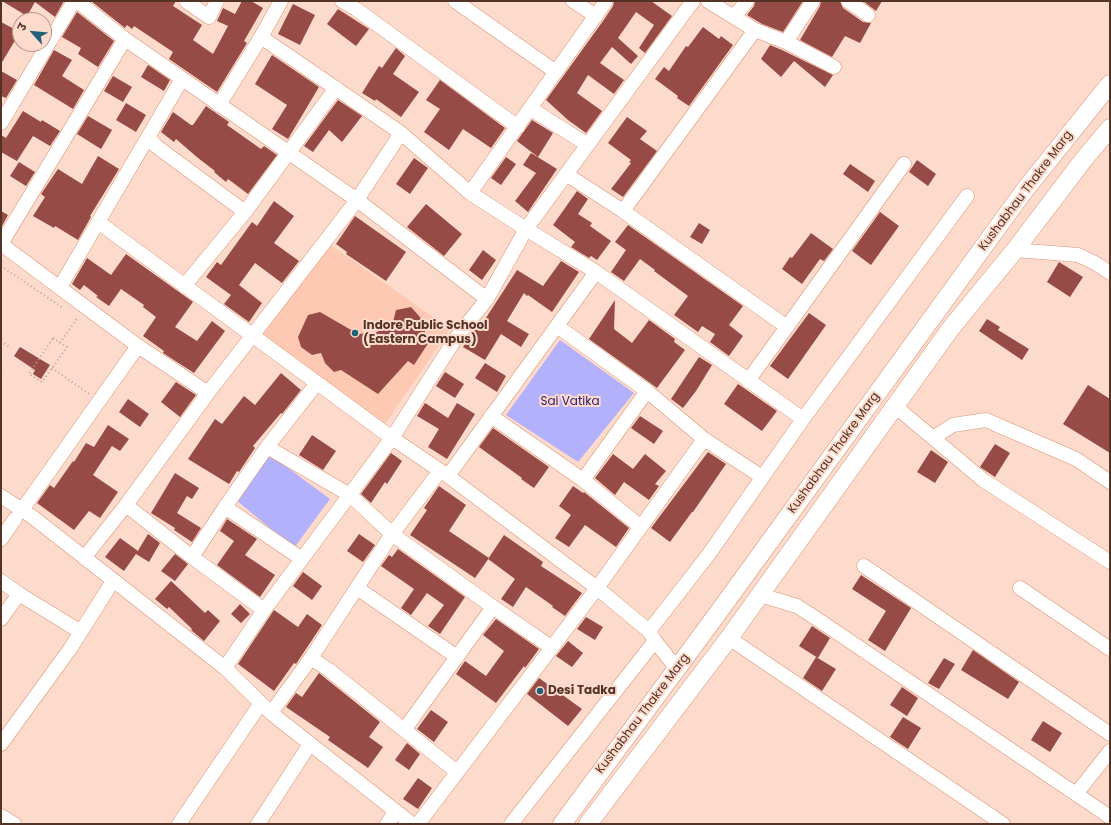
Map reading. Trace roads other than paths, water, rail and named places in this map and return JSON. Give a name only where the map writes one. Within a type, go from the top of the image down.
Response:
[{"type":"main road","name":"Kushabhau Thakre Marg","points":[[562,824],[677,669],[1024,191],[1110,84]]},
{"type":"main road","name":"Kushabhau Thakre Marg","points":[[588,824],[729,638],[951,328],[1015,250],[1084,159],[1110,128]]},
{"type":"street","points":[[1,122],[74,1]]},
{"type":"street","points":[[77,1],[125,39],[357,200],[487,299]]},
{"type":"street","points":[[186,1],[209,17],[217,1]]},
{"type":"street","points":[[219,105],[261,37],[281,1]]},
{"type":"street","points":[[342,1],[518,127]]},
{"type":"street","points":[[455,1],[556,72]]},
{"type":"street","points":[[573,1],[596,16]]},
{"type":"street","points":[[470,193],[531,109],[606,1]]},
{"type":"street","points":[[224,668],[264,610],[392,438],[456,338],[487,299],[526,229],[693,1]]},
{"type":"street","points":[[708,1],[756,30],[786,42],[834,67]]},
{"type":"street","points":[[734,17],[747,1]]},
{"type":"street","points":[[786,42],[813,1]]},
{"type":"street","points":[[848,1],[868,15]]},
{"type":"street","points":[[623,211],[756,30]]},
{"type":"street","points":[[261,37],[401,133],[470,193],[596,272],[803,420]]},
{"type":"street","points":[[125,39],[1,244],[60,286],[82,312],[138,346],[208,393]]},
{"type":"street","points":[[60,286],[182,79]]},
{"type":"street","points":[[184,286],[245,212],[336,88]]},
{"type":"street","points":[[531,109],[588,145]]},
{"type":"street","points":[[84,558],[126,505],[208,393],[357,200],[401,133]]},
{"type":"street","points":[[148,137],[156,146],[245,212]]},
{"type":"street","points":[[748,381],[904,164]]},
{"type":"street","points":[[566,174],[623,211],[787,327]]},
{"type":"street","points":[[511,824],[652,636],[762,477],[967,196]]},
{"type":"street","points":[[98,222],[392,438],[444,473],[596,588],[652,636],[677,669]]},
{"type":"street","points":[[1015,250],[1078,255],[1095,263],[1110,273]]},
{"type":"street","points":[[179,824],[266,708],[311,658],[392,534],[491,416],[596,272]]},
{"type":"street","points":[[557,326],[647,391],[704,439],[762,477]]},
{"type":"street","points":[[1,539],[138,346]]},
{"type":"street","points":[[192,557],[267,447],[317,383]]},
{"type":"street","points":[[583,480],[647,391]]},
{"type":"street","points":[[895,406],[983,480],[1110,562]]},
{"type":"street","points":[[491,416],[583,480],[640,527]]},
{"type":"street","points":[[933,438],[953,425],[986,420],[1076,460],[1110,482]]},
{"type":"street","points":[[418,824],[596,588],[704,439]]},
{"type":"street","points":[[267,447],[350,495],[392,534],[551,647]]},
{"type":"street","points":[[1,496],[19,514],[84,558],[224,668],[266,708],[412,824]]},
{"type":"street","points":[[126,505],[192,557],[264,610]]},
{"type":"street","points":[[225,507],[302,559]]},
{"type":"street","points":[[864,566],[1110,734]]},
{"type":"street","points":[[1,581],[19,594],[81,632]]},
{"type":"street","points":[[1,744],[70,649],[113,581]]},
{"type":"street","points":[[357,588],[456,658]]},
{"type":"street","points":[[1020,588],[1110,649]]},
{"type":"street","points":[[1,619],[19,594]]},
{"type":"street","points":[[760,595],[797,606],[1110,817]]},
{"type":"street","points":[[404,730],[493,607]]},
{"type":"street","points":[[729,638],[1003,824]]},
{"type":"street","points":[[311,658],[329,670],[457,772]]},
{"type":"street","points":[[258,824],[310,744]]},
{"type":"street","points":[[1076,794],[1110,751]]},
{"type":"street","points":[[387,824],[396,811]]},
{"type":"street","points":[[1,816],[14,824]]},
{"type":"place","name":"Indore Public School (Eastern Campus)","points":[[355,333]]},
{"type":"place","name":"Desi Tadka","points":[[540,691]]},
{"type":"park label","name":"Sai Vatika","points":[[570,402]]}]
